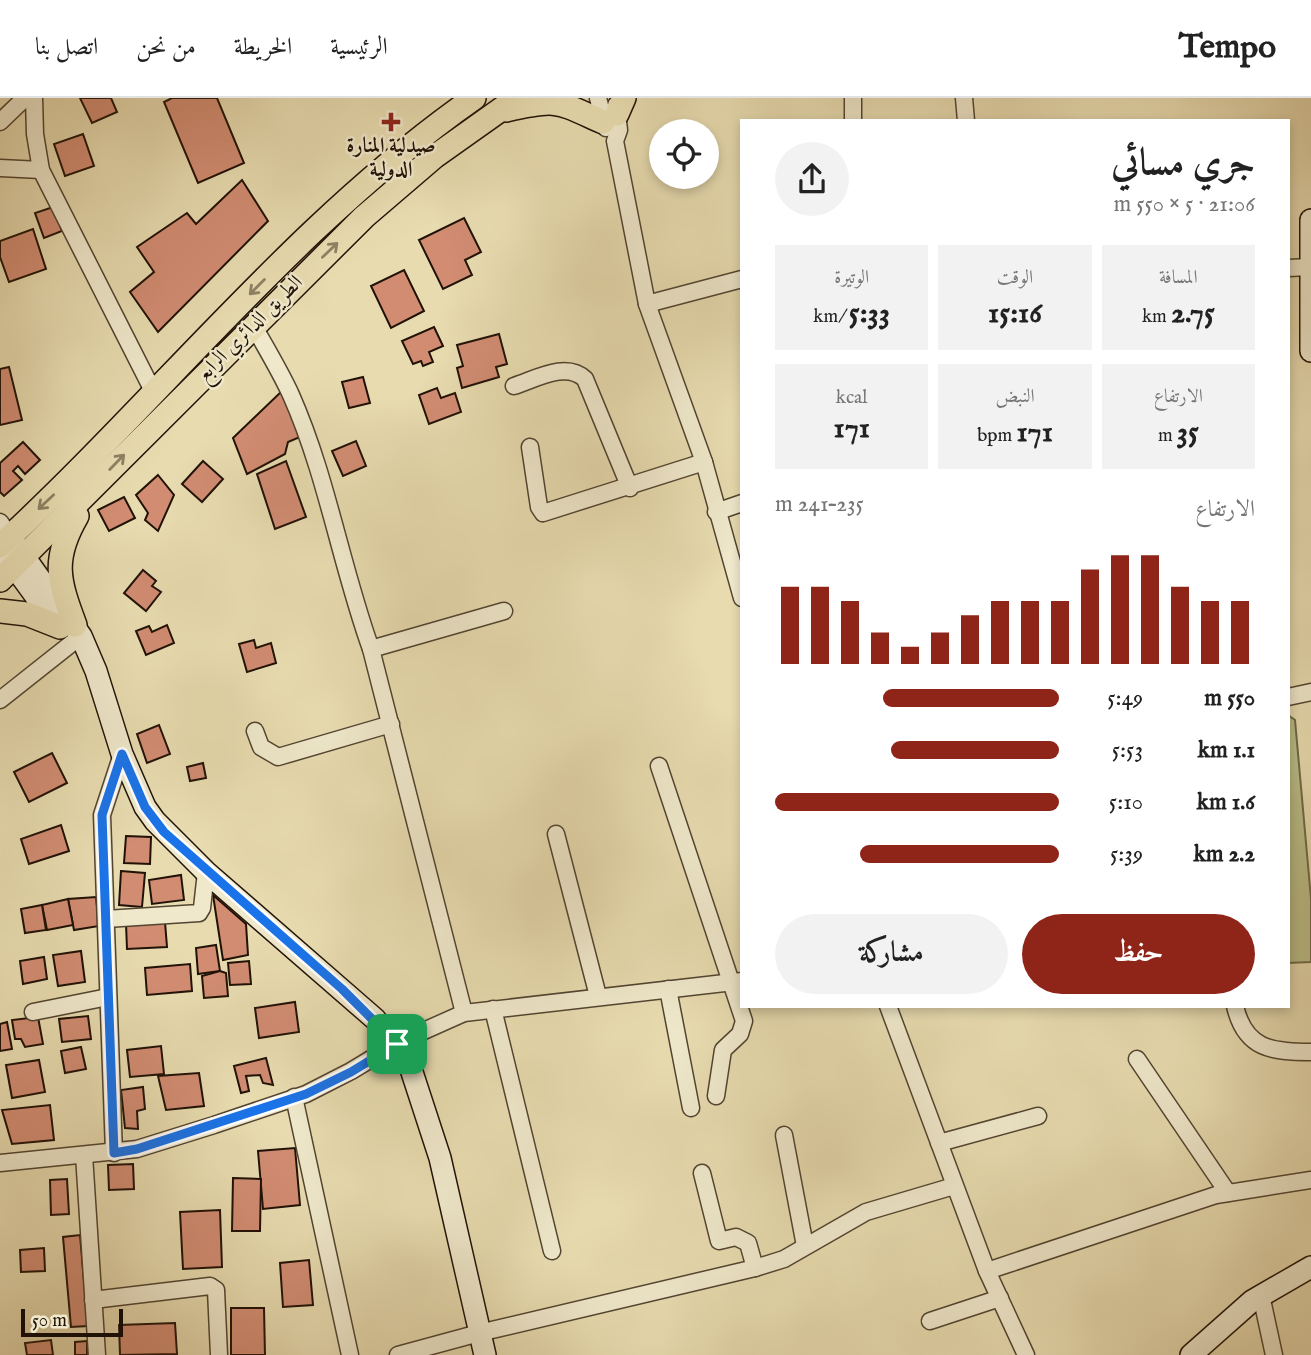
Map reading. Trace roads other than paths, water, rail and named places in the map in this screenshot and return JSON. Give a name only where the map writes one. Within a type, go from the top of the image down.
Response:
[{"type":"main road","name":"الطريق الدائري الرابع","points":[[2,537],[154,393],[347,199],[474,98]]},
{"type":"main road","name":"الطريق الدائري الرابع","points":[[13,569],[253,324],[364,216],[434,157],[517,98]]},
{"type":"main road","points":[[493,115],[529,101],[547,99],[615,115]]},
{"type":"main road","points":[[69,632],[59,563],[65,537],[94,487]]},
{"type":"main road","points":[[0,611],[27,614],[69,632]]},
{"type":"street","points":[[0,122],[25,98]]},
{"type":"street","points":[[34,98],[34,134],[41,170],[154,393]]},
{"type":"street","points":[[598,98],[615,115],[647,304],[704,463],[716,512],[738,571]]},
{"type":"street","points":[[853,98],[853,119]]},
{"type":"street","points":[[964,98],[966,119]]},
{"type":"street","points":[[0,168],[41,170]]},
{"type":"street","points":[[1311,220],[1311,351]]},
{"type":"street","points":[[1290,267],[1310,253]]},
{"type":"street","points":[[647,304],[740,280]]},
{"type":"street","points":[[253,324],[291,396],[371,649],[464,1013]]},
{"type":"street","points":[[514,386],[563,370],[579,374],[585,379],[630,488]]},
{"type":"street","points":[[530,447],[539,508],[543,513],[704,463]]},
{"type":"street","points":[[716,512],[740,504]]},
{"type":"street","points":[[2,537],[13,569],[69,632],[96,671],[97,683],[122,754],[145,807],[155,821],[206,872],[342,989],[397,1044],[420,1091],[431,1127],[485,1355]]},
{"type":"street","points":[[371,649],[504,611]]},
{"type":"street","points":[[0,700],[69,632]]},
{"type":"street","points":[[1290,697],[1311,692]]},
{"type":"street","points":[[255,731],[261,747],[278,757],[391,724]]},
{"type":"street","points":[[114,1153],[102,815],[122,754]]},
{"type":"street","points":[[659,766],[736,982],[740,1002]]},
{"type":"street","points":[[556,834],[598,996]]},
{"type":"street","points":[[106,919],[199,913],[202,908],[206,872]]},
{"type":"street","points":[[0,1163],[137,1149],[294,1097],[351,1072],[397,1044],[464,1013],[736,982]]},
{"type":"street","points":[[667,989],[691,1108]]},
{"type":"street","points":[[33,1012],[108,998]]},
{"type":"street","points":[[716,1096],[723,1050],[740,1034],[744,1021],[741,1008]]},
{"type":"street","points":[[889,1008],[987,1272],[1026,1355]]},
{"type":"street","points":[[1235,1008],[1239,1026],[1247,1037],[1267,1046],[1304,1052],[1311,1066]]},
{"type":"street","points":[[493,1009],[552,1251]]},
{"type":"street","points":[[1137,1059],[1227,1193]]},
{"type":"street","points":[[294,1097],[350,1355]]},
{"type":"street","points":[[939,1143],[1038,1116]]},
{"type":"street","points":[[784,1135],[805,1246]]},
{"type":"street","points":[[84,1155],[97,1355]]},
{"type":"street","points":[[702,1173],[719,1241],[736,1237],[748,1243],[755,1268]]},
{"type":"street","points":[[987,1272],[1227,1193],[1311,1180]]},
{"type":"street","points":[[398,1355],[479,1333],[755,1268],[784,1259],[866,1212],[954,1186]]},
{"type":"street","points":[[1191,1355],[1261,1295],[1311,1267]]},
{"type":"street","points":[[93,1300],[210,1286],[216,1290],[219,1355]]},
{"type":"street","points":[[1261,1295],[1274,1355]]},
{"type":"street","points":[[930,1321],[1000,1298]]},
{"type":"place","name":"صيدلية المنارة الدولية","points":[[391,122]]}]
